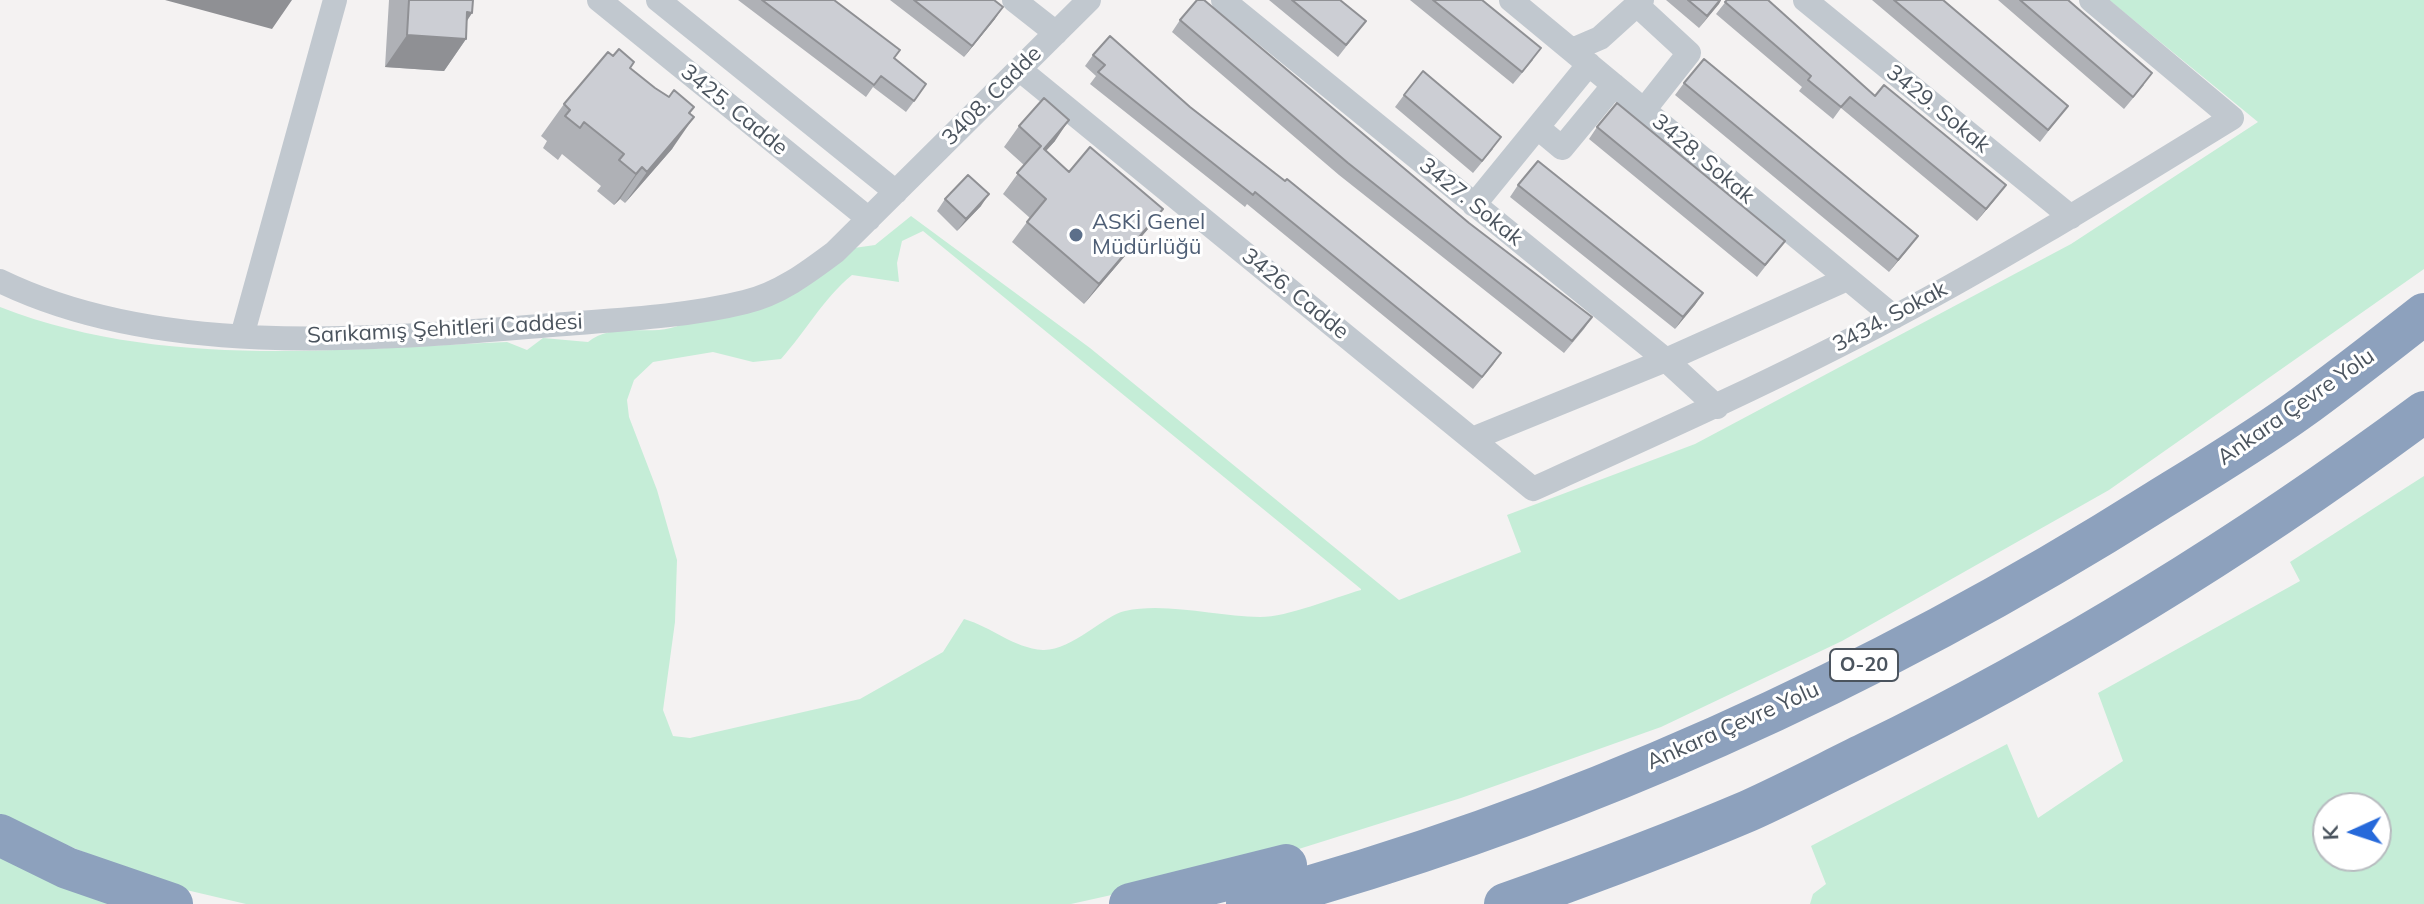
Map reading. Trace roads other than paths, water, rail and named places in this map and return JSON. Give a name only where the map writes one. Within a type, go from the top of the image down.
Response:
[{"type":"highway","name":"Ankara Çevre Yolu","points":[[1247,904],[1332,881],[1578,794],[1727,732],[1959,618],[2092,542],[2295,412],[2424,314]]},
{"type":"highway","points":[[1505,904],[1635,857],[1751,809],[1975,700],[2218,554],[2334,479],[2424,412]]},
{"type":"highway","points":[[1130,904],[1295,863],[1433,820],[1578,794]]},
{"type":"highway","points":[[0,835],[67,868],[172,904]]},
{"type":"street","points":[[242,336],[335,0]]},
{"type":"street","name":"3425. Cadde","points":[[599,0],[869,219]]},
{"type":"street","name":"3425. Cadde","points":[[658,0],[896,192]]},
{"type":"street","points":[[1014,0],[1056,33]]},
{"type":"street","name":"3408. Cadde","points":[[869,219],[1089,0]]},
{"type":"street","name":"3427. Sokak","points":[[1223,0],[1666,360],[1717,407]]},
{"type":"street","name":"3428. Sokak","points":[[1511,0],[1894,317]]},
{"type":"street","name":"3429. Sokak","points":[[1805,0],[2071,217]]},
{"type":"street","name":"3434. Sokak","points":[[1533,489],[1717,407],[1894,317],[2071,217],[2232,118],[2091,0]]},
{"type":"street","points":[[1474,205],[1538,128],[1580,57],[1640,3],[1689,53],[1644,110]]},
{"type":"street","name":"3426. Cadde","points":[[1019,69],[1533,489]]},
{"type":"street","points":[[1538,128],[1562,148],[1614,85]]},
{"type":"street","name":"Sarıkamış Şehitleri Caddesi","points":[[0,281],[91,314],[127,322],[242,336],[386,335],[497,329],[630,318],[745,302],[801,278],[869,219]]},
{"type":"street","points":[[1472,439],[1666,360],[1847,279]]},
{"type":"place","name":"ASKİ Genel Müdürlüğü","points":[[1076,235]]}]
